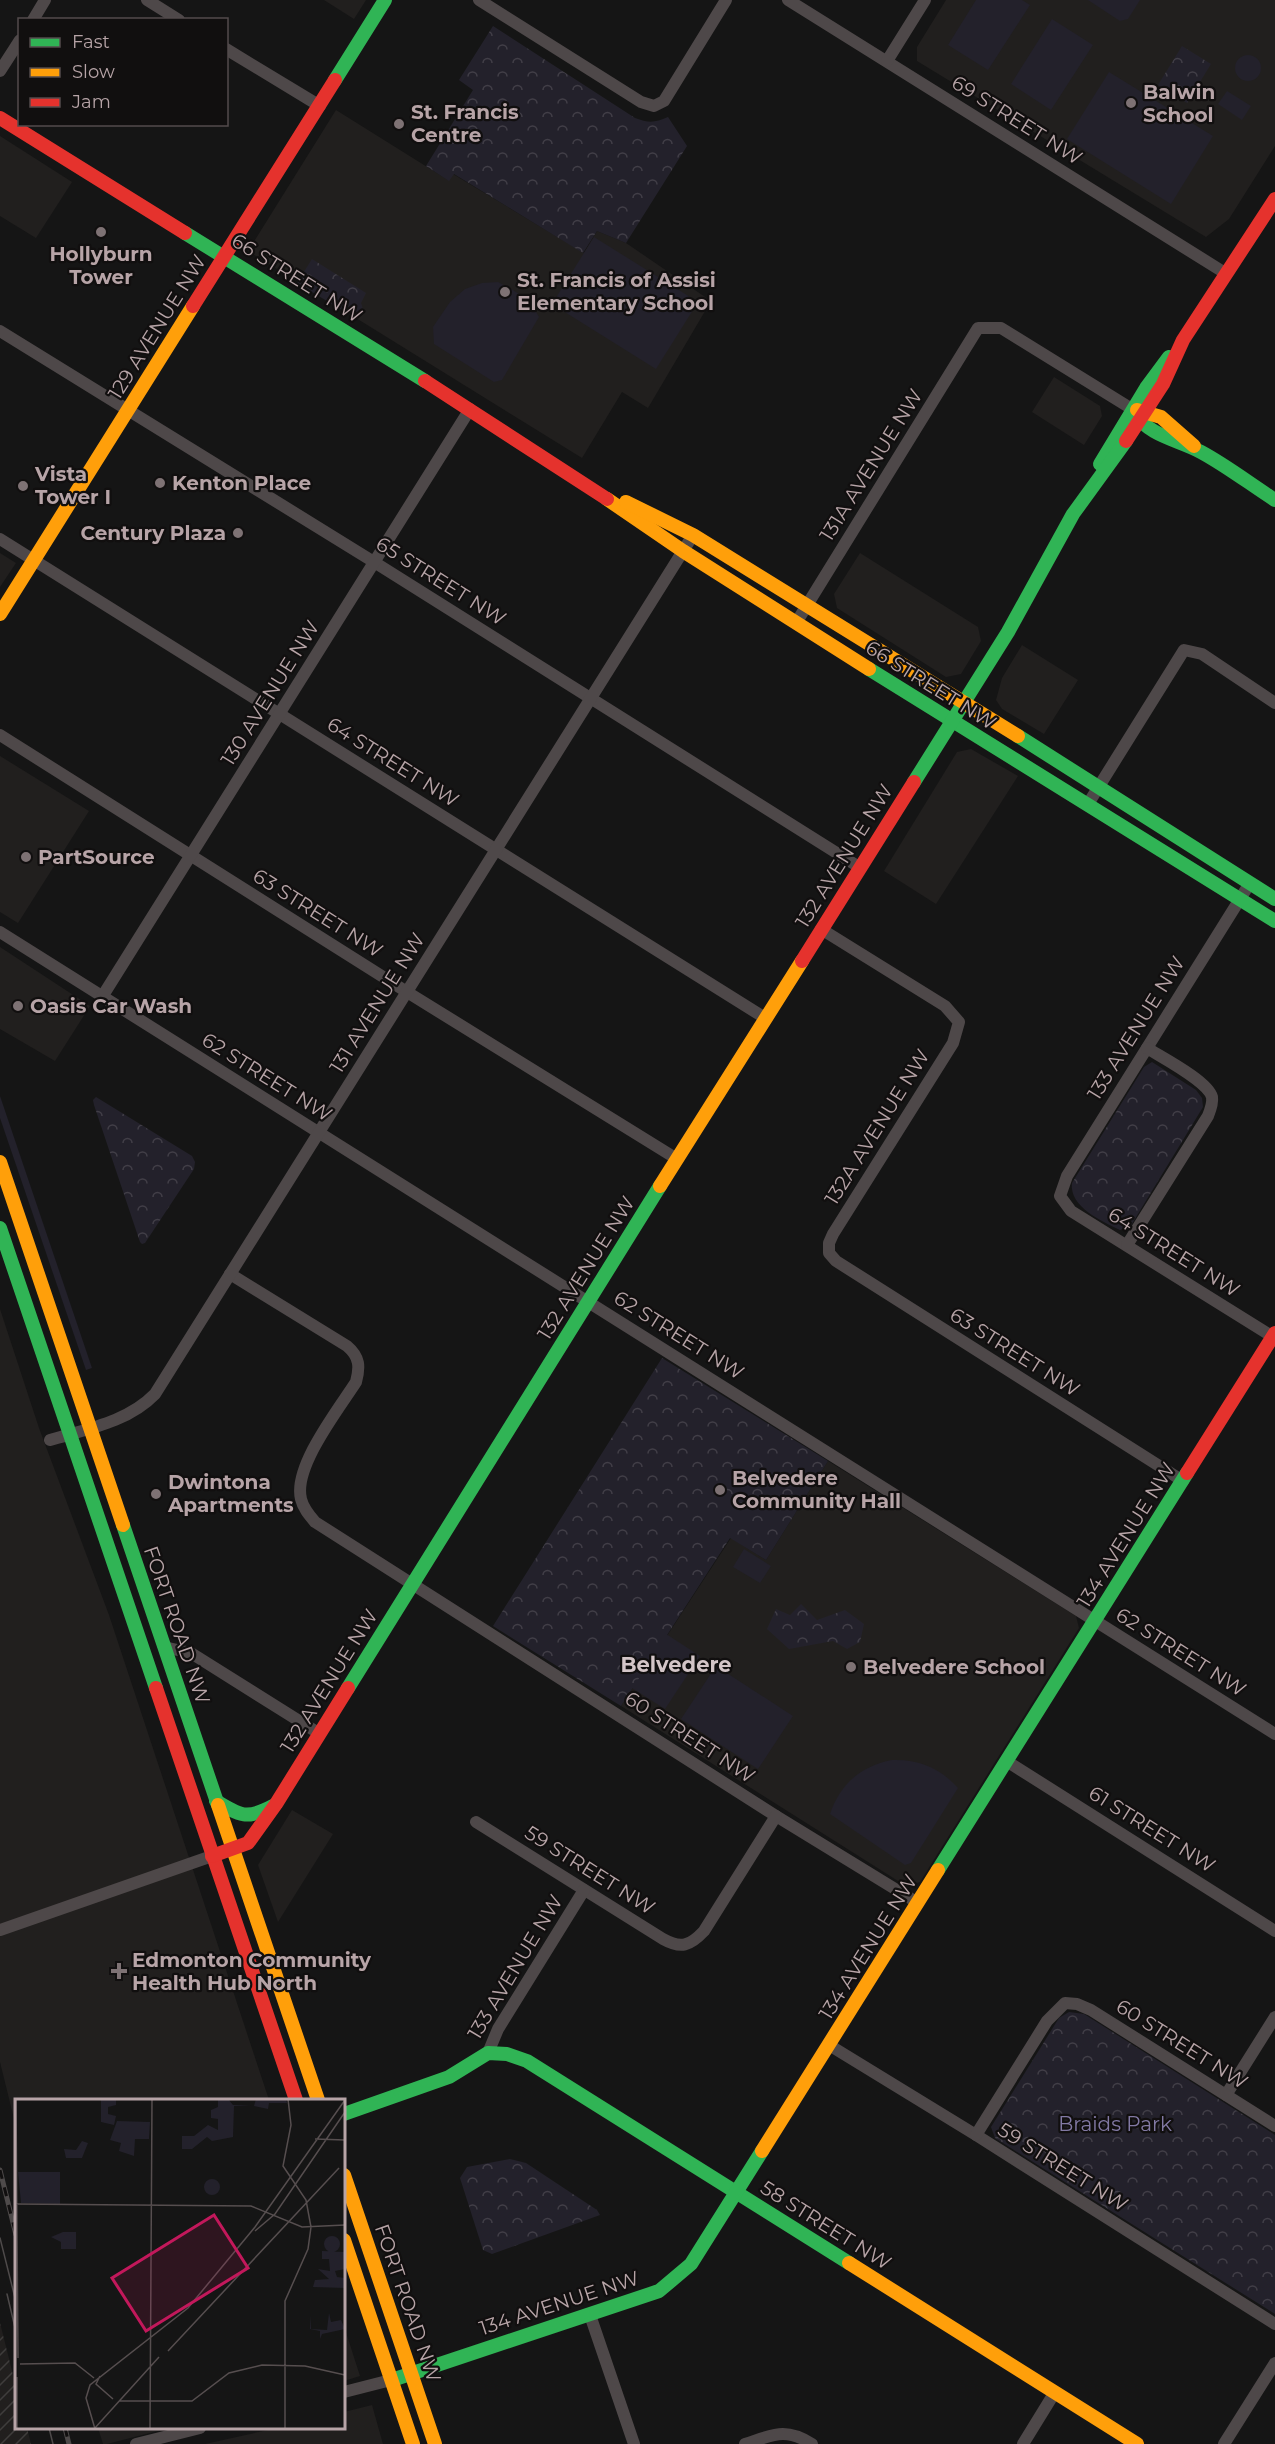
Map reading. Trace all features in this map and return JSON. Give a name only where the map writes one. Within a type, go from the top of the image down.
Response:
[{"type":"street","points":[[34,18],[45,0]]},
{"type":"street","points":[[147,0],[175,18]]},
{"type":"street","name":"129 AVENUE NW","points":[[0,614],[385,0]]},
{"type":"street","points":[[479,0],[641,102],[654,106],[664,101],[726,0]]},
{"type":"street","name":"69 STREET NW","points":[[788,0],[1225,273]]},
{"type":"street","points":[[887,61],[925,0]]},
{"type":"street","points":[[0,71],[18,43]]},
{"type":"street","points":[[228,50],[320,105]]},
{"type":"street","name":"66 STREET NW","points":[[0,118],[470,409],[683,551],[796,623],[1275,921]]},
{"type":"street","name":"132 AVENUE NW","points":[[0,1930],[231,1850],[252,1840],[1015,621],[1055,545],[1091,487],[1122,448],[1139,414],[1163,384],[1183,340],[1275,199]]},
{"type":"street","name":"131A AVENUE NW","points":[[796,623],[978,328],[1001,328],[1139,414]]},
{"type":"street","name":"65 STREET NW","points":[[0,331],[374,562],[859,867]]},
{"type":"street","name":"130 AVENUE NW","points":[[102,997],[470,409]]},
{"type":"street","points":[[1139,414],[1179,431],[1199,451],[1275,500]]},
{"type":"street","name":"66 STREET NW","points":[[571,475],[693,535],[963,701],[1275,899]]},
{"type":"street","name":"131 AVENUE NW","points":[[50,1440],[117,1419],[144,1406],[155,1394],[693,535]]},
{"type":"street","name":"64 STREET NW","points":[[0,539],[765,1018]]},
{"type":"street","points":[[1088,804],[1184,650],[1202,654],[1275,703]]},
{"type":"street","name":"63 STREET NW","points":[[0,735],[677,1159]]},
{"type":"street","name":"133 AVENUE NW","points":[[1060,1196],[1067,1176],[1250,883]]},
{"type":"street","name":"132A AVENUE NW","points":[[821,928],[945,1006],[954,1014],[958,1022],[953,1043],[833,1234],[829,1243],[829,1253]]},
{"type":"street","name":"62 STREET NW","points":[[0,932],[1275,1734]]},
{"type":"street","points":[[1127,1245],[1208,1116],[1212,1097],[1201,1083],[1147,1048]]},
{"type":"street","name":"FORT ROAD NW","points":[[0,1162],[231,1850],[318,2099]]},
{"type":"street","name":"64 STREET NW","points":[[1060,1196],[1071,1211],[1274,1335]]},
{"type":"street","name":"FORT ROAD NW","points":[[0,1228],[296,2099]]},
{"type":"street","name":"63 STREET NW","points":[[829,1253],[836,1262],[1183,1481]]},
{"type":"street","name":"60 STREET NW","points":[[230,1274],[347,1346],[358,1360],[359,1370],[356,1382],[305,1464],[300,1480],[300,1497],[304,1508],[315,1522],[776,1816],[918,1903]]},
{"type":"street","name":"134 AVENUE NW","points":[[345,2392],[392,2380],[659,2290],[677,2278],[697,2256],[1274,1335]]},
{"type":"street","points":[[164,1647],[191,1653],[320,1734]]},
{"type":"street","name":"61 STREET NW","points":[[1008,1762],[1275,1931]]},
{"type":"street","points":[[216,1801],[248,1817],[257,1815],[276,1804]]},
{"type":"street","name":"59 STREET NW","points":[[476,1822],[663,1939],[673,1945],[684,1947],[694,1942],[704,1931],[776,1816]]},
{"type":"street","name":"133 AVENUE NW","points":[[345,2114],[449,2076],[488,2054],[498,2029],[584,1890]]},
{"type":"street","name":"60 STREET NW","points":[[976,2134],[1047,2021],[1065,2003],[1077,2004],[1091,2010],[1275,2126]]},
{"type":"street","points":[[1226,2095],[1275,2017]]},
{"type":"street","name":"59 STREET NW","points":[[830,2045],[976,2134],[1275,2324]]},
{"type":"street","name":"58 STREET NW","points":[[488,2054],[507,2054],[527,2061],[1137,2444]]},
{"type":"street","name":"FORT ROAD NW","points":[[345,2178],[435,2444]]},
{"type":"street","name":"FORT ROAD NW","points":[[345,2243],[413,2444]]},
{"type":"street","points":[[590,2314],[634,2444]]},
{"type":"street","points":[[1224,2444],[1275,2363]]},
{"type":"street","points":[[1023,2444],[1055,2392]]},
{"type":"street","points":[[136,2444],[192,2429]]},
{"type":"street","points":[[745,2444],[778,2433],[788,2433],[812,2444]]},
{"type":"shaded area","points":[[324,0],[366,0],[354,19]]},
{"type":"shaded area","name":"Balwin School","points":[[946,0],[1275,0],[1275,146],[1229,219],[1206,237],[917,61],[917,47]]},
{"type":"shaded area","name":"St. Francis of Assisi Elementary School","points":[[336,110],[448,180],[453,174],[584,253],[597,231],[626,243],[711,301],[648,408],[622,392],[582,458],[248,251]]},
{"type":"shaded area","points":[[0,136],[72,182],[36,238],[0,216]]},
{"type":"shaded area","points":[[1054,377],[1100,406],[1102,416],[1084,445],[1032,412]]},
{"type":"shaded area","points":[[0,553],[16,563],[0,587]]},
{"type":"shaded area","points":[[860,553],[978,627],[981,641],[961,674],[946,677],[837,608],[834,594]]},
{"type":"shaded area","points":[[1022,645],[1078,680],[1044,734],[1002,709],[996,700],[1002,678]]},
{"type":"shaded area","points":[[971,749],[1018,776],[936,904],[884,871],[957,752]]},
{"type":"shaded area","points":[[0,756],[89,811],[18,923],[0,912]]},
{"type":"shaded area","points":[[0,947],[90,1006],[55,1061],[0,1029]]},
{"type":"shaded area","points":[[0,1309],[39,1428],[109,1615],[269,2099],[15,2099],[15,2123],[0,2062]]},
{"type":"shaded area","name":"Belvedere School","points":[[828,1461],[1076,1616],[1079,1628],[920,1882],[906,1886],[621,1706],[731,1538],[766,1560]]},
{"type":"shaded area","points":[[292,1810],[333,1834],[278,1922],[258,1865]]},
{"type":"shaded area","points":[[0,2323],[15,2383],[15,2429],[27,2429],[31,2444],[0,2444]]},
{"type":"shaded area","points":[[345,2329],[360,2376],[345,2381]]},
{"type":"shaded area","points":[[372,2405],[383,2444],[205,2444],[272,2429],[345,2429],[345,2412]]},
{"type":"shaded area","points":[[98,2429],[165,2429],[107,2444],[103,2444]]},
{"type":"green space","points":[[976,0],[1022,0],[1030,5],[988,70],[948,45]]},
{"type":"green space","points":[[1088,0],[1140,0],[1128,19],[1120,21]]},
{"type":"green space","points":[[1052,19],[1093,45],[1051,110],[1011,84]]},
{"type":"green space","points":[[493,26],[635,118],[652,122],[668,117],[687,146],[626,243],[597,231],[583,253],[454,174],[449,181],[426,166],[473,90],[459,80]]},
{"type":"green space","points":[[1182,46],[1211,64],[1187,103],[1158,85]]},
{"type":"green space","points":[[1248,55],[1257,59],[1261,68],[1257,77],[1248,81],[1239,77],[1235,68],[1239,59]]},
{"type":"green space","points":[[1109,72],[1213,136],[1171,204],[1067,139]]},
{"type":"green space","points":[[1227,91],[1251,106],[1242,120],[1218,104]]},
{"type":"green space","points":[[594,237],[698,302],[656,369],[552,304]]},
{"type":"green space","points":[[312,259],[366,293],[361,303],[363,312],[357,319],[297,283]]},
{"type":"green space","points":[[498,282],[522,296],[539,317],[502,380],[494,382],[434,344],[433,327],[450,302],[465,289],[482,283]]},
{"type":"green space","points":[[1152,1062],[1196,1090],[1202,1098],[1203,1107],[1130,1227],[1120,1230],[1096,1218],[1081,1206],[1072,1192],[1072,1183],[1144,1067]]},
{"type":"green space","points":[[0,1096],[92,1368],[86,1370],[0,1118]]},
{"type":"green space","points":[[96,1097],[192,1156],[195,1162],[194,1169],[145,1243],[142,1244],[94,1105],[93,1100]]},
{"type":"green space","points":[[662,1358],[828,1461],[766,1560],[730,1538],[621,1706],[493,1626]]},
{"type":"green space","points":[[744,1549],[771,1566],[760,1583],[733,1567]]},
{"type":"green space","points":[[801,1604],[817,1620],[845,1610],[864,1624],[860,1642],[847,1649],[833,1641],[789,1649],[767,1629],[776,1609],[790,1615]]},
{"type":"green space","points":[[623,1606],[700,1656],[665,1709],[588,1660]]},
{"type":"green space","points":[[716,1666],[793,1716],[758,1769],[681,1719]]},
{"type":"green space","points":[[892,1760],[911,1761],[928,1766],[944,1775],[958,1788],[911,1863],[905,1865],[830,1814],[834,1803],[853,1778],[871,1767]]},
{"type":"green space","name":"Braids Park","points":[[1069,2012],[1084,2014],[1275,2135],[1275,2314],[995,2138],[991,2127],[1059,2018]]},
{"type":"green space","points":[[510,2159],[526,2163],[597,2210],[600,2215],[492,2254],[483,2250],[460,2178],[467,2167]]},
{"type":"tram line","points":[[0,2238],[15,2298]]},
{"type":"tram line","points":[[7,2294],[15,2328]]},
{"type":"tram line","points":[[49,2429],[53,2444]]},
{"type":"railway","points":[[0,2170],[15,2231]]},
{"type":"railway","points":[[65,2429],[69,2444]]},
{"type":"traffic: fast","points":[[335,80],[385,0]]},
{"type":"traffic: fast","points":[[185,233],[425,381]]},
{"type":"traffic: fast","points":[[1100,464],[1146,388],[1169,357]]},
{"type":"traffic: fast","points":[[1134,413],[1156,432],[1211,457],[1275,500]]},
{"type":"traffic: fast","points":[[914,782],[1008,632],[1073,514],[1126,441]]},
{"type":"traffic: fast","points":[[869,669],[1275,921]]},
{"type":"traffic: fast","points":[[1018,736],[1275,899]]},
{"type":"traffic: fast","points":[[348,1688],[660,1186]]},
{"type":"traffic: fast","points":[[0,1228],[156,1688]]},
{"type":"traffic: fast","points":[[938,1870],[1187,1473]]},
{"type":"traffic: fast","points":[[123,1525],[218,1805]]},
{"type":"traffic: fast","points":[[216,1801],[238,1813],[250,1815],[273,1806]]},
{"type":"traffic: fast","points":[[345,2114],[449,2077],[488,2053],[507,2054],[527,2061],[849,2263]]},
{"type":"traffic: fast","points":[[398,2378],[659,2291],[691,2264],[762,2151]]},
{"type":"traffic: slow","points":[[0,614],[193,306]]},
{"type":"traffic: slow","points":[[1137,410],[1161,417],[1194,446]]},
{"type":"traffic: slow","points":[[607,499],[683,551],[869,669]]},
{"type":"traffic: slow","points":[[626,502],[693,535],[1018,736]]},
{"type":"traffic: slow","points":[[660,1186],[802,961]]},
{"type":"traffic: slow","points":[[0,1162],[123,1525]]},
{"type":"traffic: slow","points":[[218,1805],[318,2099]]},
{"type":"traffic: slow","points":[[762,2151],[938,1870]]},
{"type":"traffic: slow","points":[[345,2178],[435,2444]]},
{"type":"traffic: slow","points":[[345,2243],[413,2444]]},
{"type":"traffic: slow","points":[[849,2263],[1137,2444]]},
{"type":"traffic: jam","points":[[193,306],[335,80]]},
{"type":"traffic: jam","points":[[0,118],[185,233]]},
{"type":"traffic: jam","points":[[1126,441],[1163,384],[1183,340],[1275,199]]},
{"type":"traffic: jam","points":[[425,381],[607,499]]},
{"type":"traffic: jam","points":[[802,961],[914,782]]},
{"type":"traffic: jam","points":[[1187,1473],[1275,1333]]},
{"type":"traffic: jam","points":[[156,1688],[296,2099]]},
{"type":"traffic: jam","points":[[212,1856],[248,1843],[276,1804],[348,1688]]},
{"type":"place","name":"Balwin School","points":[[1131,103]]},
{"type":"place","name":"St. Francis Centre","points":[[399,124]]},
{"type":"place","name":"Hollyburn Tower","points":[[101,232]]},
{"type":"place","name":"St. Francis of Assisi Elementary School","points":[[505,292]]},
{"type":"place","name":"Kenton Place","points":[[160,483]]},
{"type":"place","name":"Vista Tower I","points":[[23,486]]},
{"type":"place","name":"Century Plaza","points":[[238,533]]},
{"type":"place","name":"PartSource","points":[[26,857]]},
{"type":"place","name":"Oasis Car Wash","points":[[18,1006]]},
{"type":"place","name":"Belvedere Community Hall","points":[[720,1490]]},
{"type":"place","name":"Dwintona Apartments","points":[[156,1494]]},
{"type":"place","name":"Belvedere School","points":[[851,1667]]},
{"type":"place","name":"Edmonton Community Health Hub North","points":[[119,1971]]},
{"type":"district","name":"Belvedere","points":[[676,1665]]}]
